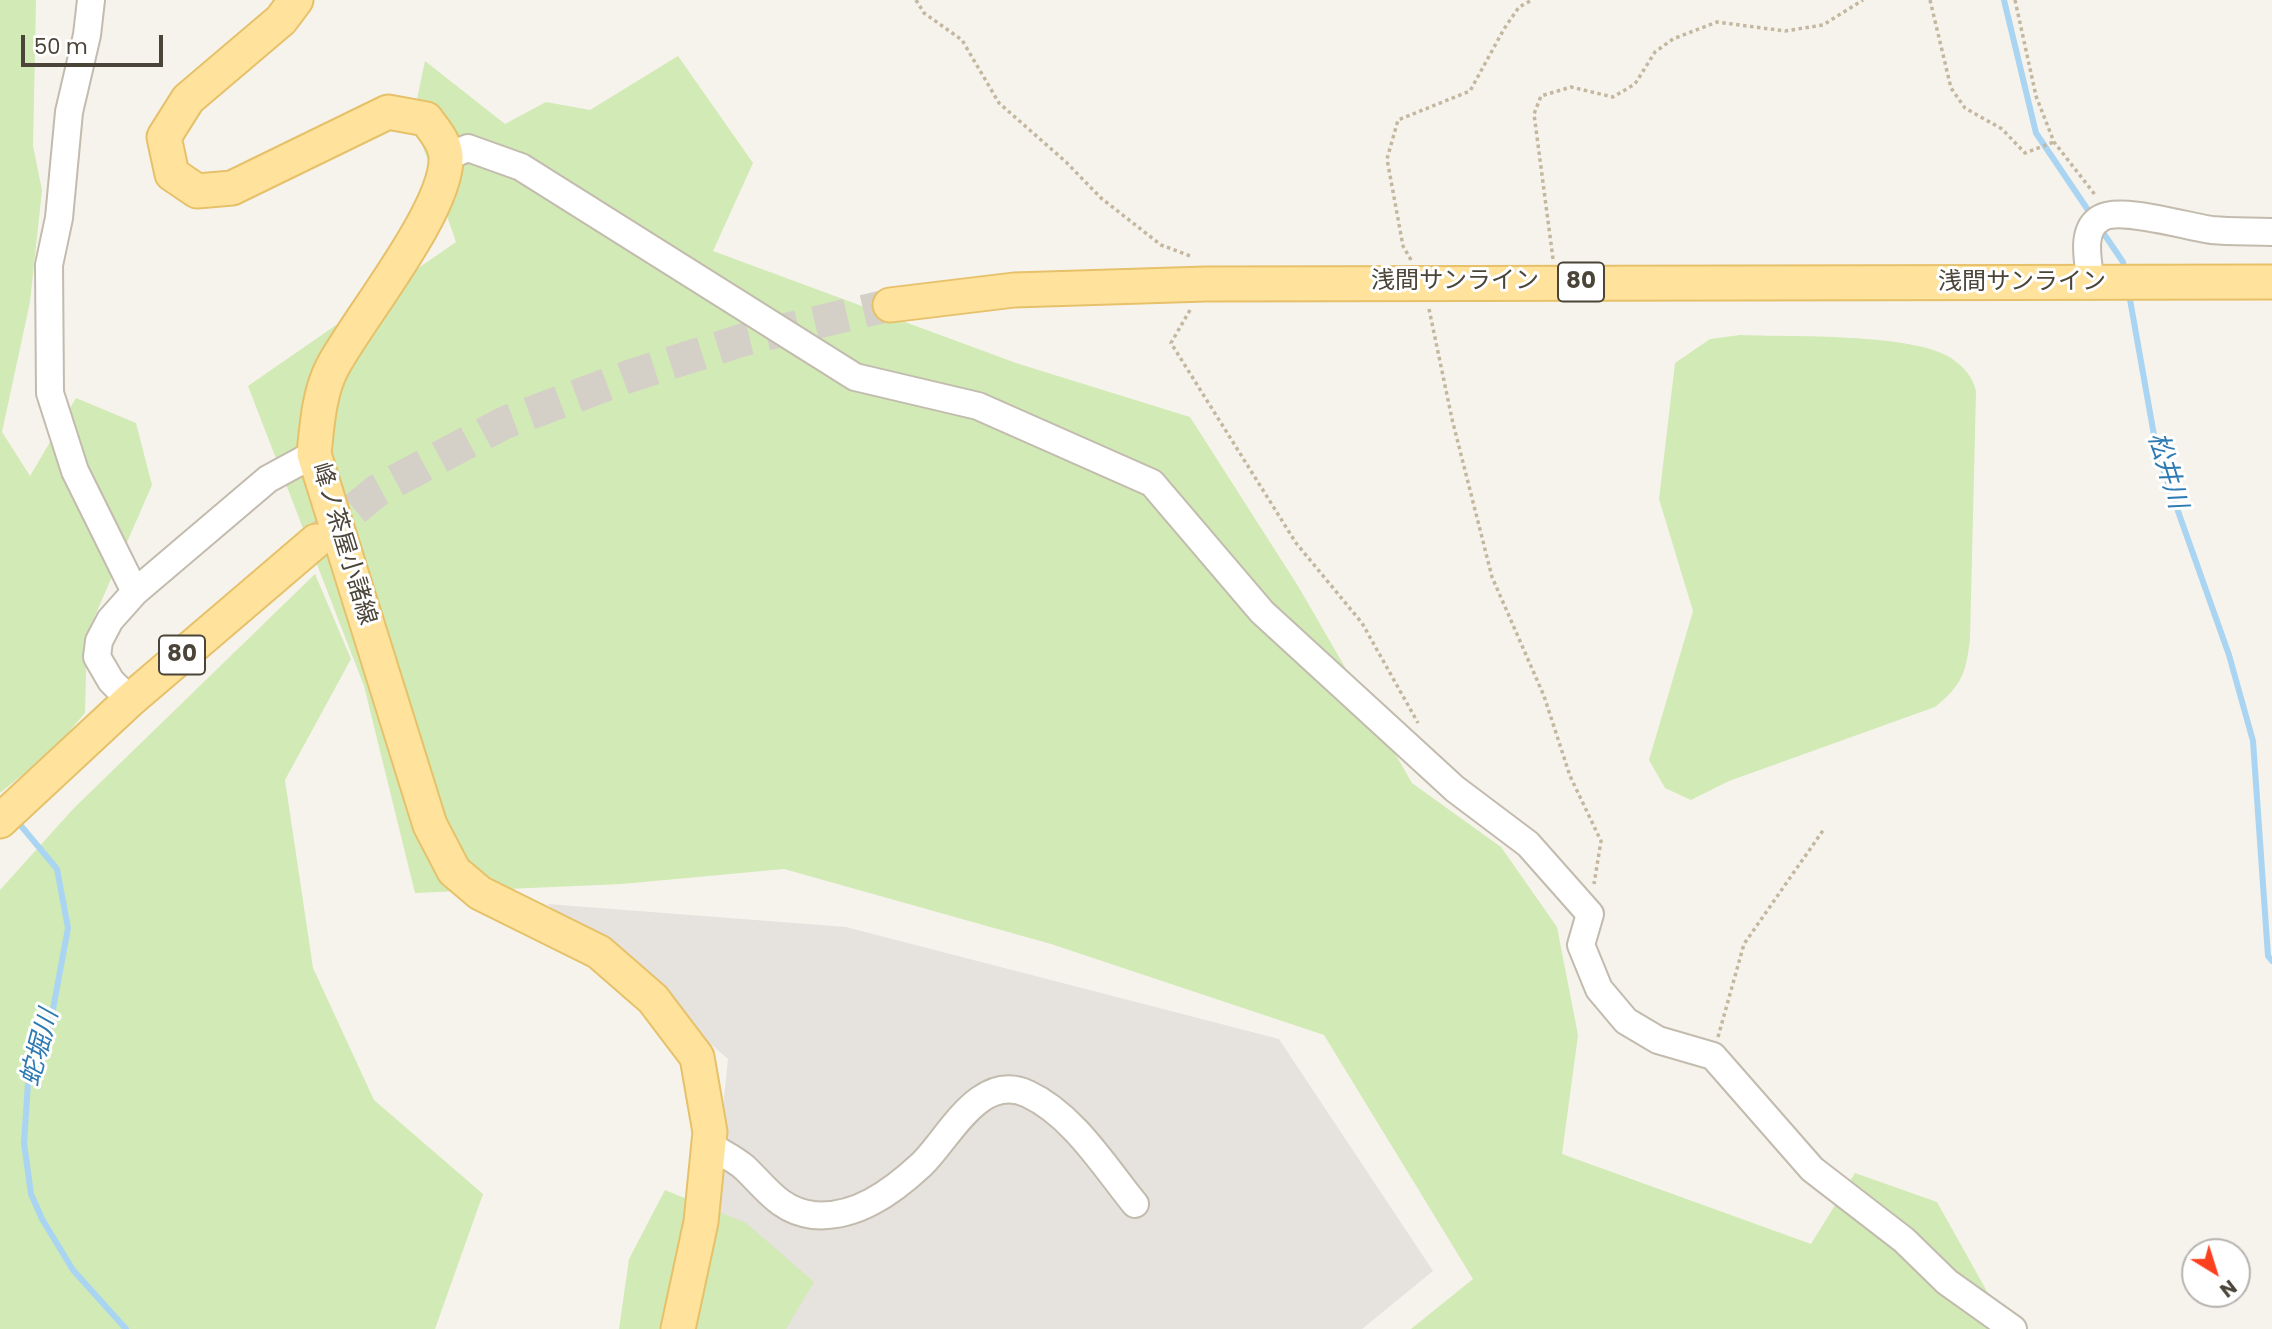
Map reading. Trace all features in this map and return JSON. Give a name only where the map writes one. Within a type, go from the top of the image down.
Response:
[{"type":"main road","points":[[296,0],[281,20],[188,99],[164,137],[172,174],[197,191],[232,188],[388,112],[426,119],[441,140],[446,157]]},
{"type":"main road","name":"峰ノ茶屋小諸線","points":[[446,157],[435,205],[331,368],[318,414],[314,454],[430,825],[454,871],[480,893],[599,952],[653,999],[697,1057],[710,1132],[701,1222],[678,1329]]},
{"type":"main road","name":"浅間サンライン","points":[[890,305],[1014,290],[1206,284],[2272,282]]},
{"type":"main road","name":"80","points":[[0,821],[130,700],[316,541]]},
{"type":"street","points":[[91,0],[87,35],[69,111],[59,218],[50,265],[50,393],[75,471],[135,592]]},
{"type":"street","points":[[446,157],[468,148],[521,167],[855,377],[978,406],[1152,483],[1262,612],[1455,789],[1528,844],[1590,914],[1581,945],[1599,989],[1626,1021],[1658,1040],[1713,1056],[1812,1169],[1904,1240],[1947,1282],[2013,1329]]},
{"type":"street","points":[[2091,284],[2088,236],[2094,224],[2110,215],[2215,230],[2272,232]]},
{"type":"street","points":[[130,700],[111,681],[97,657],[99,640],[110,620],[135,592],[268,479],[314,454]]},
{"type":"street","points":[[709,1145],[744,1167],[761,1188],[790,1208],[813,1215],[853,1211],[877,1199],[922,1164],[958,1117],[987,1095],[1019,1091],[1052,1110],[1074,1130],[1135,1203]]},
{"type":"path","points":[[916,0],[924,13],[962,40],[999,103],[1130,223],[1161,245],[1194,258],[1206,284],[1171,343],[1296,542],[1362,623],[1422,730]]},
{"type":"path","points":[[1532,0],[1519,7],[1470,91],[1398,120],[1387,159],[1403,246],[1423,282],[1452,419],[1492,577],[1545,696],[1570,776],[1601,841],[1590,914]]},
{"type":"path","points":[[1555,282],[1534,114],[1541,96],[1571,87],[1613,97],[1635,84],[1655,52],[1673,39],[1717,22],[1785,32],[1823,25],[1863,0]]},
{"type":"path","points":[[1930,0],[1951,88],[1965,108],[2002,129],[2025,153],[2054,142]]},
{"type":"path","points":[[2015,0],[2036,96],[2054,142],[2110,215]]},
{"type":"path","points":[[1713,1056],[1744,944],[1824,830]]},
{"type":"shaded area","points":[[547,904],[846,927],[1279,1039],[1433,1271],[1362,1329],[700,1329],[728,1059]]},
{"type":"green space","points":[[0,0],[36,0],[33,146],[42,190],[30,302],[2,432],[30,476],[76,398],[136,423],[152,485],[87,634],[85,713],[54,749],[0,793]]},
{"type":"green space","points":[[678,56],[753,163],[713,251],[1016,363],[1190,417],[1298,586],[1412,783],[1501,847],[1557,927],[1578,1035],[1562,1154],[1811,1244],[1855,1173],[1937,1202],[2008,1329],[1411,1329],[1473,1279],[1324,1035],[1051,944],[784,869],[622,884],[415,893],[364,686],[248,386],[456,242],[413,118],[425,61],[505,124],[546,102],[590,110]]},
{"type":"green space","points":[[1740,335],[1850,338],[1909,344],[1951,358],[1967,372],[1976,391],[1970,639],[1961,678],[1935,707],[1729,781],[1691,800],[1665,788],[1649,760],[1693,611],[1659,499],[1675,363],[1710,339]]},
{"type":"green space","points":[[315,574],[351,659],[285,780],[313,968],[374,1100],[483,1194],[435,1329],[0,1329],[0,890],[74,808]]},
{"type":"green space","points":[[665,1190],[746,1223],[814,1282],[786,1329],[619,1329],[629,1259]]},
{"type":"waterway","name":"松井川","points":[[2004,0],[2036,133],[2092,216]]},
{"type":"waterway","name":"松井川","points":[[2100,228],[2123,262],[2125,273]]},
{"type":"waterway","name":"松井川","points":[[2129,294],[2157,452],[2229,655],[2253,741],[2268,956],[2272,961]]},
{"type":"waterway","name":"蛇堀川","points":[[17,821],[57,869],[68,928],[46,1047],[28,1083],[24,1143],[31,1194],[42,1219],[73,1270],[126,1329]]},
{"type":"tunnel","points":[[316,541],[378,490],[504,423],[630,376],[746,339],[890,305]]}]
